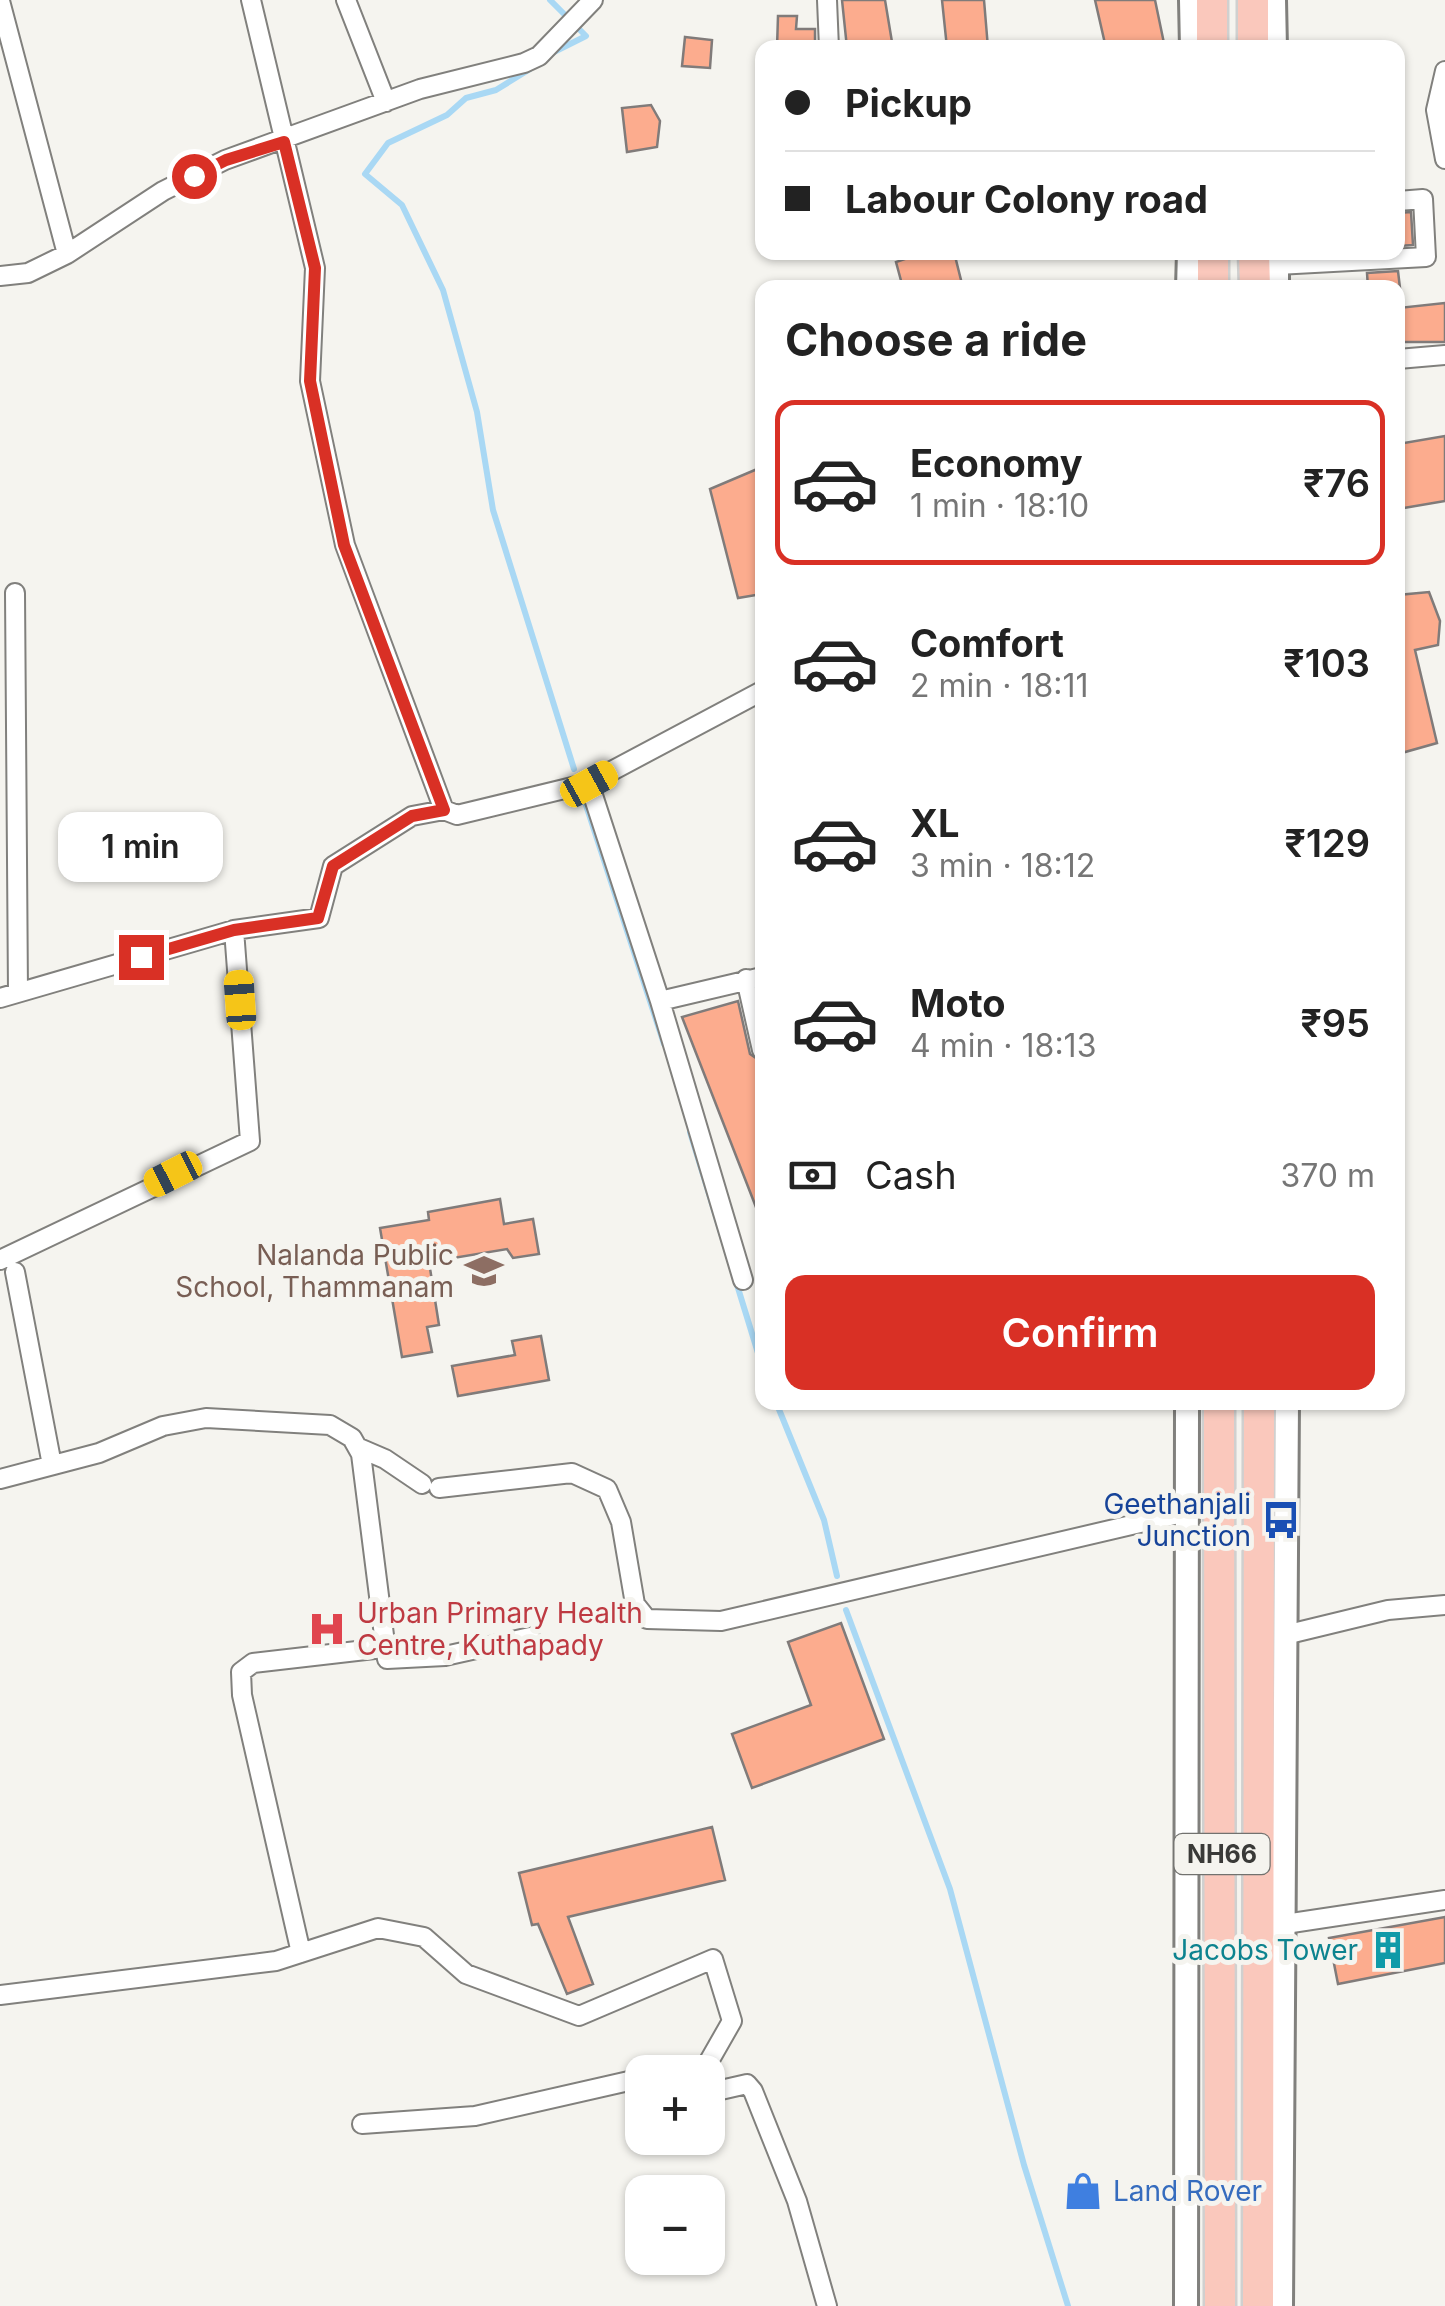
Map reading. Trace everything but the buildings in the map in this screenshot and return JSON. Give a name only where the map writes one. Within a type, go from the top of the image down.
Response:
[{"type":"highway","points":[[1212,0],[1212,40]]},
{"type":"highway","points":[[1253,0],[1253,40]]},
{"type":"highway","name":"NH66","points":[[1219,1410],[1220,2306]]},
{"type":"highway","name":"NH66","points":[[1258,1410],[1258,2306]]},
{"type":"highway","points":[[1221,2192],[1259,2191]]},
{"type":"street","points":[[251,0],[315,268],[310,381],[344,545],[444,810]]},
{"type":"street","points":[[346,0],[386,102]]},
{"type":"street","points":[[0,276],[28,273],[67,254],[163,191],[226,160],[284,142],[420,89],[524,64],[539,56],[594,0]]},
{"type":"street","points":[[828,0],[829,40]]},
{"type":"street","points":[[1191,0],[1192,40]]},
{"type":"street","points":[[1274,0],[1275,40]]},
{"type":"street","points":[[0,1],[67,254]]},
{"type":"street","points":[[1445,72],[1436,110],[1445,159]]},
{"type":"street","points":[[1405,200],[1423,199],[1426,257],[1405,258]]},
{"type":"street","points":[[1271,264],[1360,260]]},
{"type":"street","points":[[1405,359],[1445,355]]},
{"type":"street","points":[[14,593],[6,658],[9,995],[234,930],[318,918],[333,866],[412,816],[444,810],[457,814],[589,784],[755,696]]},
{"type":"street","points":[[589,784],[660,1001],[743,1280]]},
{"type":"street","points":[[52,1466],[8,1266],[250,1141],[234,930]]},
{"type":"street","points":[[660,1001],[754,978]]},
{"type":"street","points":[[1186,2306],[1187,1410]]},
{"type":"street","points":[[1281,2306],[1287,1410]]},
{"type":"street","points":[[0,1479],[98,1453],[163,1426],[206,1418],[330,1425],[352,1438],[357,1447],[387,1659],[446,1656],[530,1637]]},
{"type":"street","points":[[357,1447],[430,1486],[572,1473],[607,1489],[622,1522],[635,1604],[647,1619],[721,1621],[1187,1512]]},
{"type":"street","points":[[1288,1634],[1388,1610],[1445,1605]]},
{"type":"street","points":[[301,1952],[242,1695],[241,1672],[253,1664],[384,1648]]},
{"type":"street","points":[[1286,1924],[1445,1900]]},
{"type":"street","points":[[0,1994],[276,1961],[378,1928],[424,1937],[466,1974],[580,2016],[713,1959],[732,2022],[715,2055]]},
{"type":"street","points":[[362,2124],[475,2116],[625,2082]]},
{"type":"street","points":[[725,2089],[746,2084],[752,2091],[797,2201],[827,2306]]},
{"type":"waterway","points":[[550,0],[586,36],[552,53]]},
{"type":"waterway","points":[[530,69],[496,90],[466,98],[447,115],[388,143],[365,174],[402,205],[443,290],[477,412],[493,510],[574,769]]},
{"type":"waterway","points":[[585,802],[664,1044]]},
{"type":"waterway","points":[[690,1132],[755,1343]]},
{"type":"waterway","points":[[779,1410],[824,1520],[837,1576]]},
{"type":"waterway","points":[[846,1610],[950,1889],[1024,2165],[1068,2306]]},
{"type":"place","name":"Nalanda Public School, Thammanam","points":[[484,1271]]},
{"type":"place","name":"Geethanjali Junction","points":[[1281,1520]]},
{"type":"place","name":"Urban Primary Health Centre, Kuthapady","points":[[327,1629]]},
{"type":"place","name":"Jacobs Tower","points":[[1388,1950]]},
{"type":"place","name":"Land Rover","points":[[1083,2191]]},
{"type":"route","points":[[141,957],[234,930],[318,918],[333,866],[412,816],[444,810],[344,545],[310,381],[318,293],[315,268],[284,142],[226,160],[194,176]]}]
